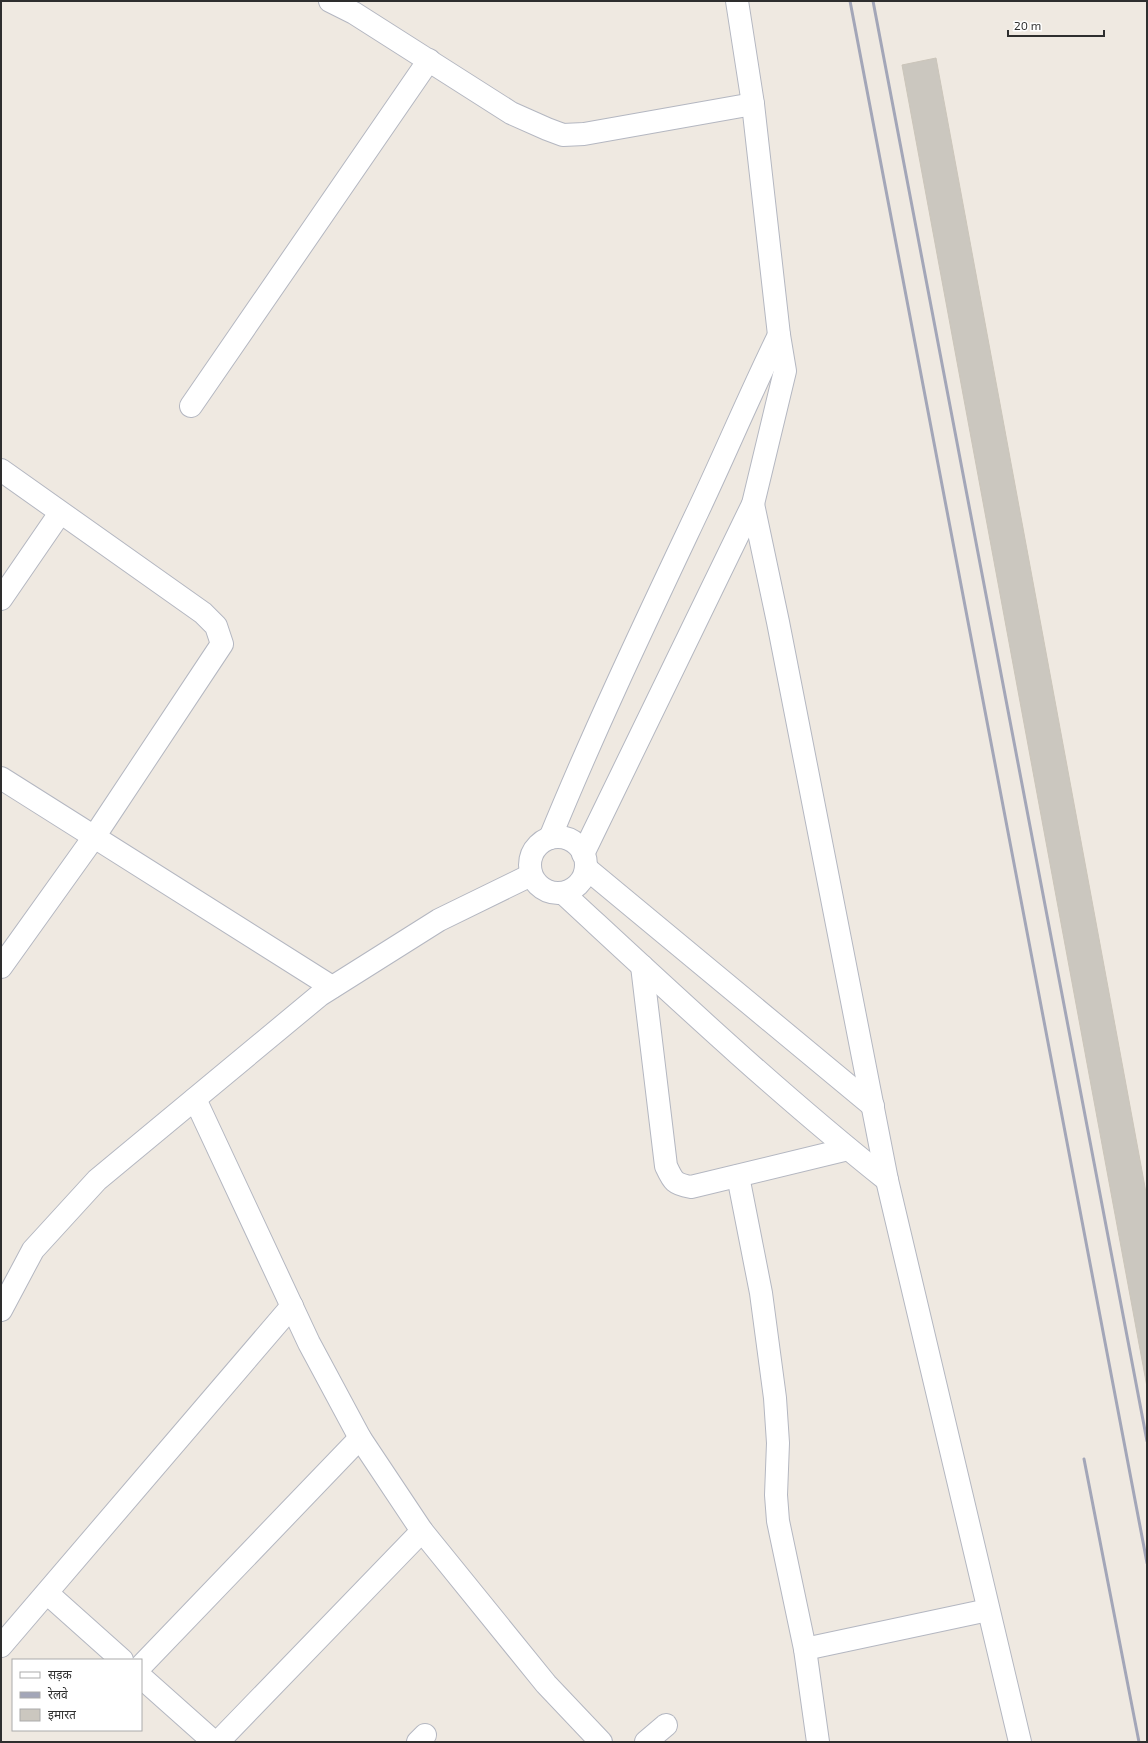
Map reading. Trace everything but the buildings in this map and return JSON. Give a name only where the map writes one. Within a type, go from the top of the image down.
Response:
[{"type":"street","points":[[330,1],[356,7],[429,60],[512,112],[563,135],[584,134],[753,104]]},
{"type":"street","points":[[737,1],[753,104],[779,335],[785,371],[753,504],[585,861],[584,877],[579,885],[571,890],[563,893],[549,892],[538,886],[531,875],[529,863],[533,852],[540,843],[550,838],[560,837],[570,840],[578,846],[585,861],[873,1106]]},
{"type":"street","points":[[191,406],[429,60]]},
{"type":"street","points":[[550,838],[574,780],[641,632],[779,335]]},
{"type":"street","points":[[1,470],[203,613],[216,626],[222,644],[94,837],[1,968]]},
{"type":"street","points":[[753,504],[778,622],[873,1106],[886,1180],[1020,1742]]},
{"type":"street","points":[[1,599],[60,513]]},
{"type":"street","points":[[1,778],[332,987]]},
{"type":"street","points":[[4,1299],[33,1250],[97,1180],[320,994],[439,920],[531,875]]},
{"type":"street","points":[[563,893],[692,1013],[848,1149],[886,1180]]},
{"type":"street","points":[[642,966],[666,1166],[672,1181],[680,1186],[691,1187],[848,1149]]},
{"type":"street","points":[[195,1099],[309,1343],[360,1438],[422,1531],[546,1684],[601,1742]]},
{"type":"street","points":[[738,1176],[761,1293],[775,1398],[778,1443],[776,1495],[778,1521],[805,1650],[818,1742]]},
{"type":"street","points":[[1,1646],[292,1306]]},
{"type":"street","points":[[142,1665],[360,1438]]},
{"type":"street","points":[[218,1742],[422,1531]]},
{"type":"street","points":[[47,1593],[121,1659]]},
{"type":"street","points":[[805,1650],[988,1610]]},
{"type":"street","points":[[142,1678],[214,1742]]},
{"type":"street","points":[[646,1742],[666,1725]]},
{"type":"railway","points":[[850,1],[1147,1563]]},
{"type":"railway","points":[[873,1],[1147,1441]]},
{"type":"railway","points":[[1084,1459],[1139,1742]]}]
